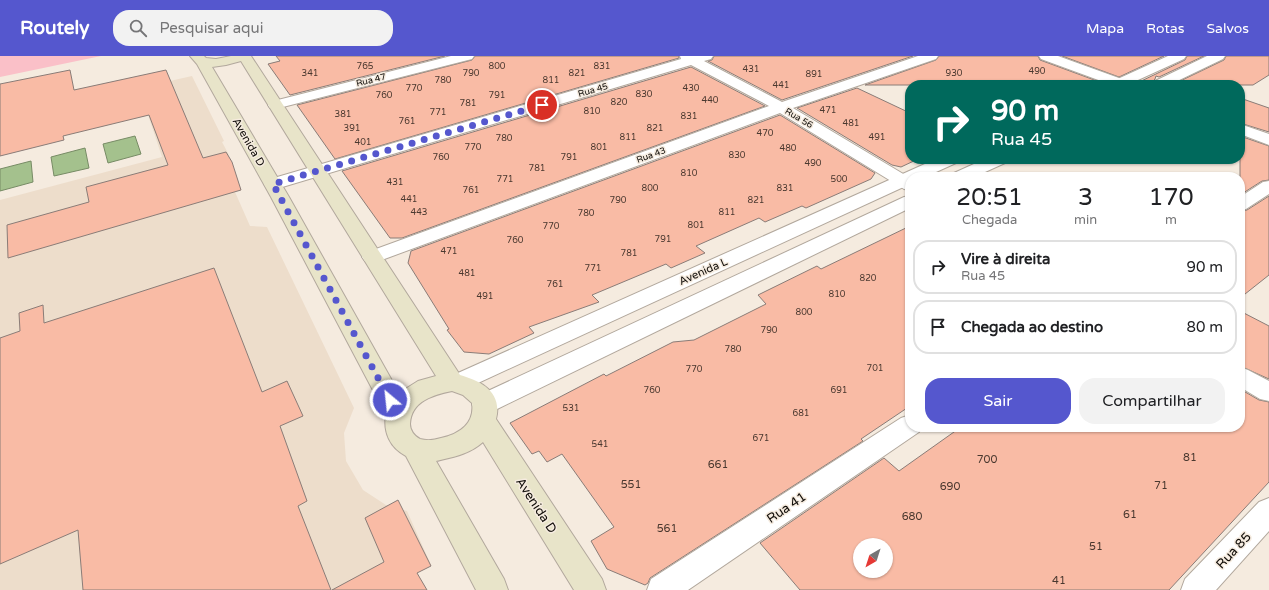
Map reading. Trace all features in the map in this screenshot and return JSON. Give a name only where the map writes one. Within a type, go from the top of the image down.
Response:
[{"type":"main road","points":[[200,59],[222,62],[243,56],[372,257],[455,382]]},
{"type":"main road","name":"Avenida D","points":[[200,59],[273,184],[398,414]]},
{"type":"main road","points":[[455,382],[470,387],[479,393],[484,412],[473,435],[460,444],[444,450],[428,451],[415,449],[403,441],[397,430],[396,418],[401,406],[410,396],[423,388],[438,383],[455,382]]},
{"type":"main road","name":"Avenida D","points":[[484,412],[591,590]]},
{"type":"main road","points":[[415,449],[493,590]]},
{"type":"street","name":"Rua 47","points":[[275,104],[466,56]]},
{"type":"street","name":"Rua 43","points":[[372,257],[780,107],[931,56]]},
{"type":"street","points":[[1046,56],[1109,80]]},
{"type":"street","points":[[1128,80],[1179,56]]},
{"type":"street","points":[[1168,80],[1218,56]]},
{"type":"street","name":"Rua 56","points":[[694,57],[905,182]]},
{"type":"street","name":"Rua 45","points":[[273,184],[694,57]]},
{"type":"street","points":[[1245,131],[1269,140]]},
{"type":"street","name":"Avenida L","points":[[926,172],[941,164]]},
{"type":"street","points":[[971,172],[988,164]]},
{"type":"street","name":"Avenida L","points":[[455,382],[905,183]]},
{"type":"street","points":[[1245,202],[1269,186]]},
{"type":"street","points":[[484,412],[905,203]]},
{"type":"street","points":[[1245,379],[1269,392]]},
{"type":"street","name":"Rua 41","points":[[662,590],[905,428]]},
{"type":"street","name":"Rua 85","points":[[1196,590],[1269,511]]},
{"type":"shaded area","points":[[0,56],[101,56],[0,77]]},
{"type":"shaded area","points":[[192,76],[224,141],[222,142],[229,155],[219,159],[237,186],[235,192],[250,226],[267,227],[354,408],[344,433],[346,461],[363,490],[386,505],[407,511],[431,565],[386,590],[0,590],[0,200],[162,157],[148,115],[71,134],[59,106]]},
{"type":"shaded area","points":[[135,136],[141,154],[108,163],[103,144]]},
{"type":"shaded area","points":[[85,148],[89,168],[54,176],[51,157]]},
{"type":"shaded area","points":[[31,161],[33,182],[0,191],[0,169]]},
{"type":"building","points":[[276,56],[445,56],[290,95],[268,64],[280,61]]},
{"type":"building","points":[[475,56],[679,56],[679,58],[335,159],[297,105],[472,60]]},
{"type":"building","points":[[714,56],[913,56],[782,100],[708,61],[712,60]]},
{"type":"building","points":[[939,56],[1038,56],[1040,60],[1094,80],[905,80],[905,85],[865,85],[936,60]]},
{"type":"building","points":[[1062,56],[1164,56],[1119,77]]},
{"type":"building","points":[[1187,56],[1204,56],[1159,77],[1156,76],[1154,80],[1143,80],[1185,60]]},
{"type":"building","points":[[1226,56],[1269,56],[1269,75],[1253,85],[1245,85],[1245,80],[1182,80],[1224,60]]},
{"type":"building","points":[[691,67],[765,106],[402,238],[390,238],[342,171]]},
{"type":"building","points":[[70,70],[74,90],[166,70],[203,158],[226,152],[232,162],[241,190],[8,258],[7,225],[89,202],[86,187],[168,165],[149,115],[63,136],[64,140],[0,156],[0,84]]},
{"type":"building","points":[[857,88],[905,111],[905,164],[907,164],[901,167],[892,165],[797,108]]},
{"type":"building","points":[[1245,100],[1269,108],[1269,132],[1245,125]]},
{"type":"building","points":[[780,115],[875,173],[871,179],[806,208],[802,206],[765,222],[759,218],[696,246],[705,253],[671,268],[666,264],[592,295],[599,302],[529,327],[534,333],[489,354],[464,352],[447,330],[449,329],[408,263],[411,251]]},
{"type":"building","points":[[1245,138],[1269,146],[1269,180],[1262,181],[1245,192],[1245,172],[1240,172],[1240,164],[1245,164]]},
{"type":"building","points":[[1269,196],[1269,275],[1245,294],[1245,210]]},
{"type":"building","points":[[905,228],[905,409],[861,439],[863,441],[650,578],[648,583],[645,585],[607,569],[591,541],[614,527],[562,454],[547,462],[539,451],[532,454],[510,423],[604,374],[606,376],[673,342],[694,340],[766,304],[758,295],[817,266],[821,269]]},
{"type":"building","points":[[214,268],[262,392],[287,381],[303,416],[280,426],[307,501],[298,506],[331,590],[83,590],[78,530],[0,564],[0,338],[20,331],[19,313],[43,305],[44,323]]},
{"type":"building","points":[[1245,314],[1269,326],[1269,379],[1245,368]]},
{"type":"building","points":[[1245,392],[1259,400],[1269,402],[1269,482],[1169,590],[800,590],[760,543],[884,458],[899,471],[954,432],[1245,432]]},
{"type":"building","points":[[398,500],[431,566],[417,573],[427,590],[332,590],[384,562],[365,518]]},
{"type":"route","points":[[390,400],[273,184],[542,105]]}]
